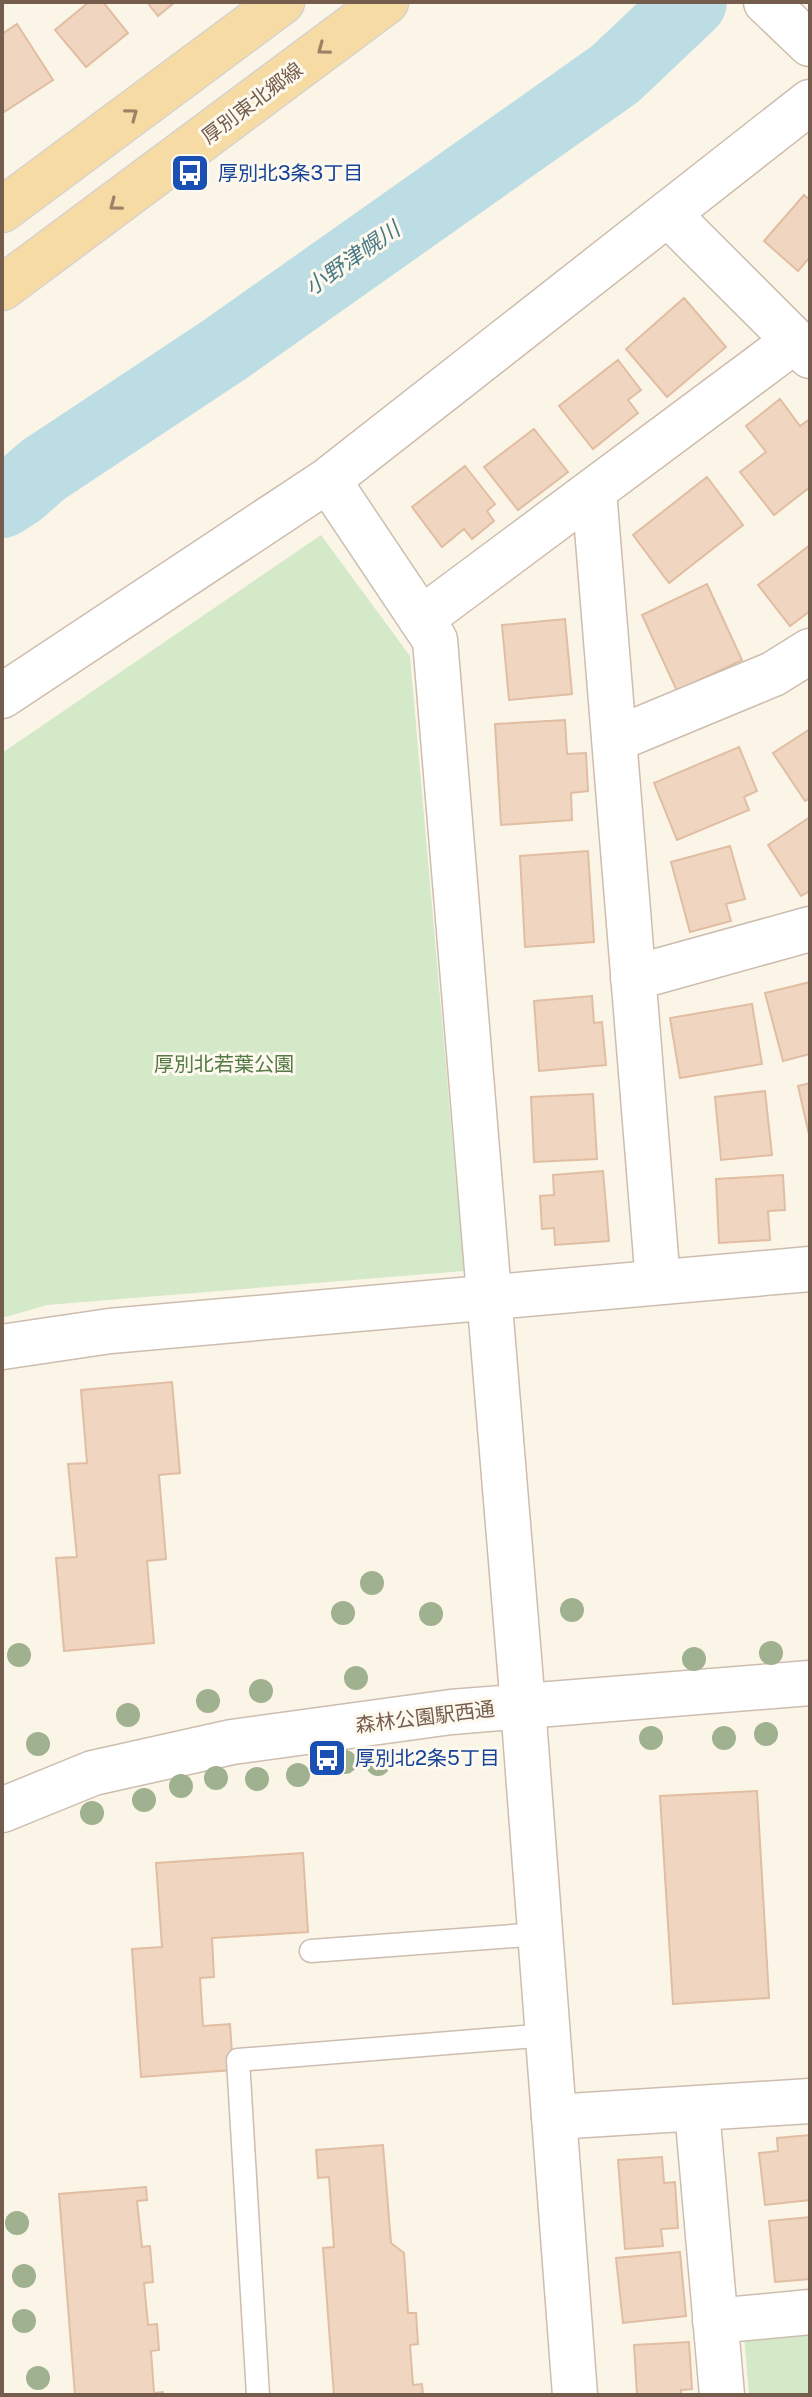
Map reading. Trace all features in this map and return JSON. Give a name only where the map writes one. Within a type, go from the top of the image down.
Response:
[{"type":"main road","points":[[2,210],[282,2]]},
{"type":"main road","name":"厚別東北郷線","points":[[2,288],[386,2]]},
{"type":"street","points":[[2,696],[328,480],[810,102]]},
{"type":"street","points":[[421,619],[594,491],[802,349],[668,214]]},
{"type":"street","points":[[328,480],[435,640],[523,1706],[575,2395]]},
{"type":"street","points":[[594,491],[658,1282]]},
{"type":"street","points":[[614,740],[773,674],[810,651]]},
{"type":"street","points":[[633,978],[810,929]]},
{"type":"street","points":[[2,1347],[110,1331],[810,1269]]},
{"type":"street","name":"森林公園駅西通","points":[[2,1810],[93,1773],[232,1742],[451,1712],[810,1683]]},
{"type":"street","points":[[554,2117],[810,2101]]},
{"type":"street","points":[[697,2110],[722,2395]]},
{"type":"street","points":[[715,2321],[810,2312]]},
{"type":"lane","points":[[311,1951],[540,1934]]},
{"type":"lane","points":[[258,2395],[238,2060],[548,2035]]},
{"type":"green space","name":"厚別北若葉公園","points":[[321,535],[410,656],[464,1271],[47,1305],[2,1318],[2,753]]},
{"type":"green space","points":[[810,2330],[810,2395],[749,2395],[744,2335]]},
{"type":"building","points":[[89,2],[103,2],[128,33],[86,67],[55,30]]},
{"type":"building","points":[[147,2],[175,2],[158,16]]},
{"type":"building","points":[[17,24],[53,80],[4,112],[2,34]]},
{"type":"building","points":[[804,195],[810,200],[810,257],[798,271],[764,241]]},
{"type":"building","points":[[684,298],[726,347],[667,397],[626,349]]},
{"type":"building","points":[[618,360],[641,390],[628,400],[638,413],[593,449],[559,406]]},
{"type":"building","points":[[780,399],[800,426],[810,419],[810,487],[774,515],[740,472],[766,452],[746,426]]},
{"type":"building","points":[[534,429],[568,472],[518,510],[484,467]]},
{"type":"building","points":[[465,466],[495,504],[487,511],[494,521],[472,539],[464,529],[442,547],[412,507]]},
{"type":"building","points":[[707,477],[743,525],[669,583],[633,535]]},
{"type":"building","points":[[810,545],[810,611],[790,626],[758,585]]},
{"type":"building","points":[[707,584],[742,660],[677,691],[642,615]]},
{"type":"building","points":[[565,619],[572,694],[509,700],[502,625]]},
{"type":"building","points":[[565,720],[567,754],[586,753],[588,791],[571,793],[572,820],[501,825],[495,724]]},
{"type":"building","points":[[810,729],[810,798],[805,801],[773,753]]},
{"type":"building","points":[[739,747],[757,791],[744,797],[749,810],[677,840],[654,783]]},
{"type":"building","points":[[810,817],[810,891],[801,896],[768,845]]},
{"type":"building","points":[[730,846],[745,899],[726,904],[731,921],[690,932],[671,862]]},
{"type":"building","points":[[588,851],[594,942],[525,947],[520,856]]},
{"type":"building","points":[[810,982],[810,1054],[783,1061],[765,993]]},
{"type":"building","points":[[592,996],[594,1023],[602,1022],[606,1065],[539,1071],[534,1001]]},
{"type":"building","points":[[752,1004],[762,1064],[680,1078],[670,1018]]},
{"type":"building","points":[[810,1083],[810,1139],[798,1086]]},
{"type":"building","points":[[765,1091],[772,1155],[721,1160],[715,1097]]},
{"type":"building","points":[[593,1094],[597,1159],[534,1162],[531,1097]]},
{"type":"building","points":[[603,1171],[609,1241],[555,1245],[554,1228],[542,1229],[540,1196],[554,1195],[553,1175]]},
{"type":"building","points":[[783,1175],[785,1210],[768,1211],[770,1240],[719,1243],[716,1179]]},
{"type":"building","points":[[172,1382],[180,1473],[159,1475],[166,1559],[147,1561],[154,1643],[64,1651],[56,1558],[77,1557],[68,1464],[87,1463],[81,1390]]},
{"type":"building","points":[[757,1791],[769,1998],[673,2004],[660,1796]]},
{"type":"building","points":[[303,1853],[308,1932],[212,1938],[214,1977],[200,1978],[203,2026],[230,2024],[233,2070],[141,2077],[132,1949],[162,1947],[156,1863]]},
{"type":"building","points":[[810,2135],[810,2200],[765,2205],[759,2153],[778,2151],[777,2138]]},
{"type":"building","points":[[383,2145],[391,2243],[404,2253],[408,2313],[416,2313],[418,2344],[410,2345],[413,2385],[422,2384],[423,2395],[334,2395],[323,2248],[334,2247],[329,2177],[318,2178],[316,2150]]},
{"type":"building","points":[[662,2157],[664,2183],[675,2182],[678,2228],[661,2229],[663,2246],[625,2249],[618,2160]]},
{"type":"building","points":[[146,2187],[147,2200],[137,2201],[142,2247],[150,2246],[153,2282],[144,2283],[148,2325],[157,2324],[159,2350],[151,2351],[154,2393],[163,2392],[163,2395],[75,2395],[59,2194]]},
{"type":"building","points":[[810,2217],[810,2279],[775,2282],[769,2221]]},
{"type":"building","points":[[680,2252],[686,2316],[623,2323],[616,2258]]},
{"type":"building","points":[[689,2342],[692,2389],[681,2390],[681,2395],[637,2395],[634,2345]]},
{"type":"waterway","name":"小野津幌川","points":[[2,502],[43,470],[224,350],[615,74],[691,2]]},
{"type":"place","name":"厚別北3条3丁目","points":[[190,173]]},
{"type":"place","name":"厚別北2条5丁目","points":[[327,1758]]}]
